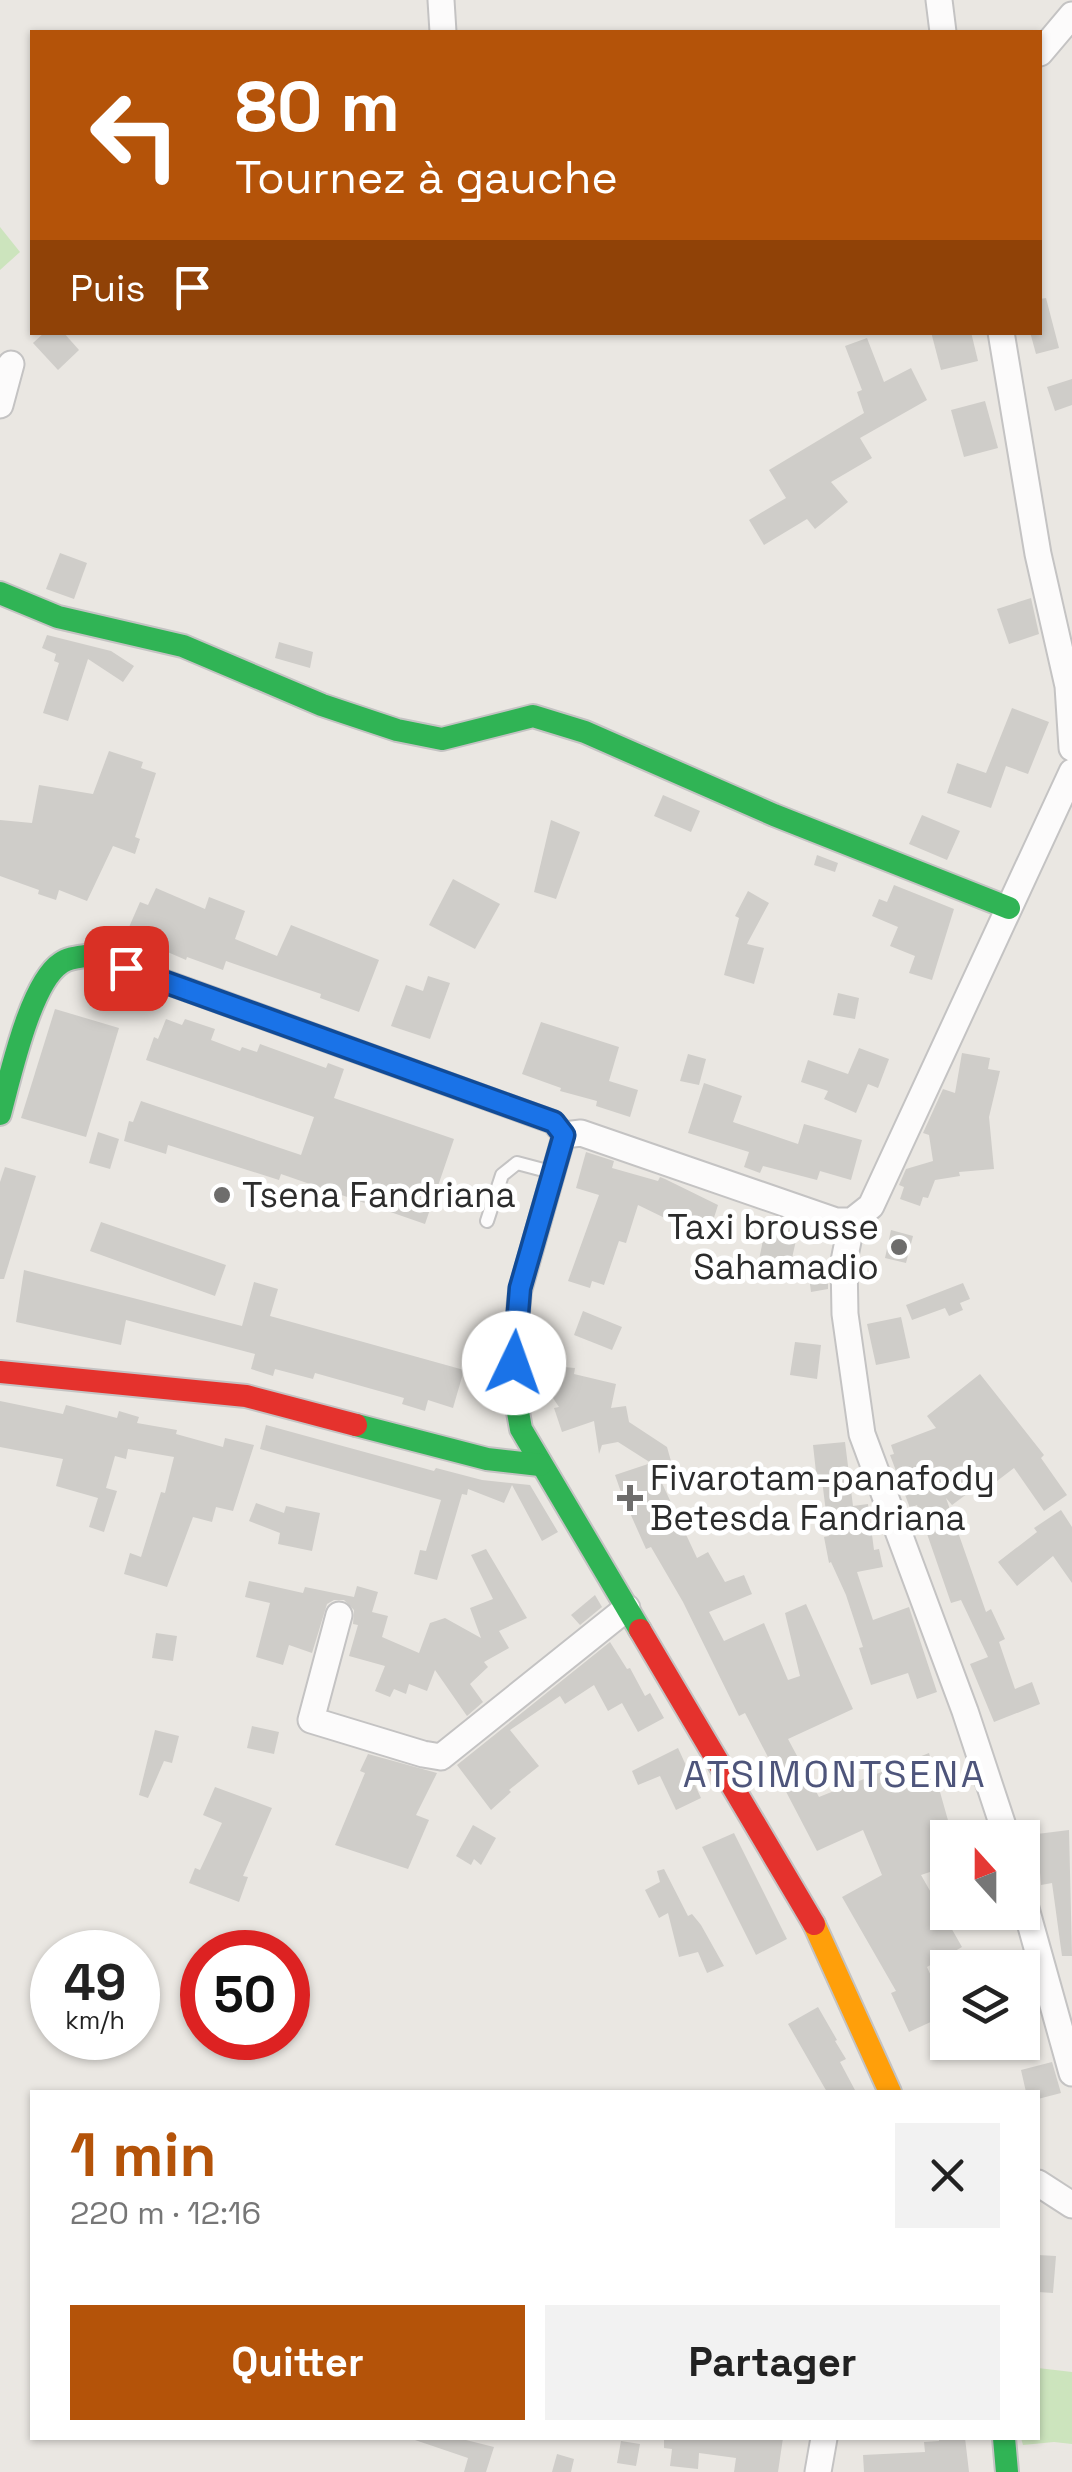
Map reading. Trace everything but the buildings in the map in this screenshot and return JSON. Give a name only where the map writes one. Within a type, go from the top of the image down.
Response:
[{"type":"street","points":[[440,0],[443,30]]},
{"type":"street","points":[[939,0],[943,30]]},
{"type":"street","points":[[1042,51],[1072,15]]},
{"type":"street","points":[[1002,335],[1038,554],[1068,686],[1072,748]]},
{"type":"street","points":[[0,405],[11,364]]},
{"type":"street","points":[[0,592],[58,616],[183,646],[322,704],[397,730],[442,739],[534,716],[585,732],[774,814],[1009,908]]},
{"type":"street","points":[[564,1135],[582,1132],[836,1221],[852,1220],[870,1206],[1072,772]]},
{"type":"street","points":[[0,1114],[44,980],[61,962],[90,954],[554,1122],[564,1135]]},
{"type":"street","points":[[564,1135],[520,1288],[514,1389],[521,1428],[810,1915],[889,2090]]},
{"type":"street","points":[[852,1220],[844,1262],[845,1314],[862,1434],[965,1711],[1001,1820]]},
{"type":"street","points":[[0,1372],[246,1396],[487,1459],[540,1465]]},
{"type":"street","points":[[339,1615],[311,1720],[441,1757],[627,1608]]},
{"type":"street","points":[[1032,1930],[1072,2073]]},
{"type":"street","points":[[818,2472],[824,2440]]},
{"type":"street","points":[[1004,2440],[1007,2472]]},
{"type":"lane","points":[[487,1220],[502,1175],[517,1162],[554,1174]]},
{"type":"green space","points":[[0,227],[20,252],[0,270]]},
{"type":"green space","points":[[1040,2368],[1072,2372],[1072,2444],[1023,2445],[1022,2440],[1040,2440]]},
{"type":"traffic: fast","points":[[0,593],[58,617],[183,646],[322,705],[397,730],[442,739],[533,716],[585,732],[774,815],[1009,908]]},
{"type":"traffic: fast","points":[[0,1114],[23,1032],[40,990],[61,963],[91,955],[553,1122],[564,1135],[520,1291],[515,1343],[518,1412],[521,1429],[640,1630]]},
{"type":"traffic: fast","points":[[356,1425],[487,1459],[540,1465]]},
{"type":"traffic: fast","points":[[1004,2440],[1007,2472]]},
{"type":"traffic: slow","points":[[814,1924],[889,2090]]},
{"type":"traffic: jam","points":[[0,1372],[246,1396],[356,1425]]},
{"type":"traffic: jam","points":[[640,1630],[814,1924]]},
{"type":"place","name":"Tsena Fandriana","points":[[222,1195]]},
{"type":"place","name":"Taxi brousse Sahamadio","points":[[899,1247]]},
{"type":"place","name":"Fivarotam-panafody Betesda Fandriana","points":[[630,1498]]},
{"type":"district","name":"ATSIMONTSENA","points":[[835,1774]]},
{"type":"route","points":[[126,968],[554,1122],[564,1135],[520,1288],[514,1363]]}]
